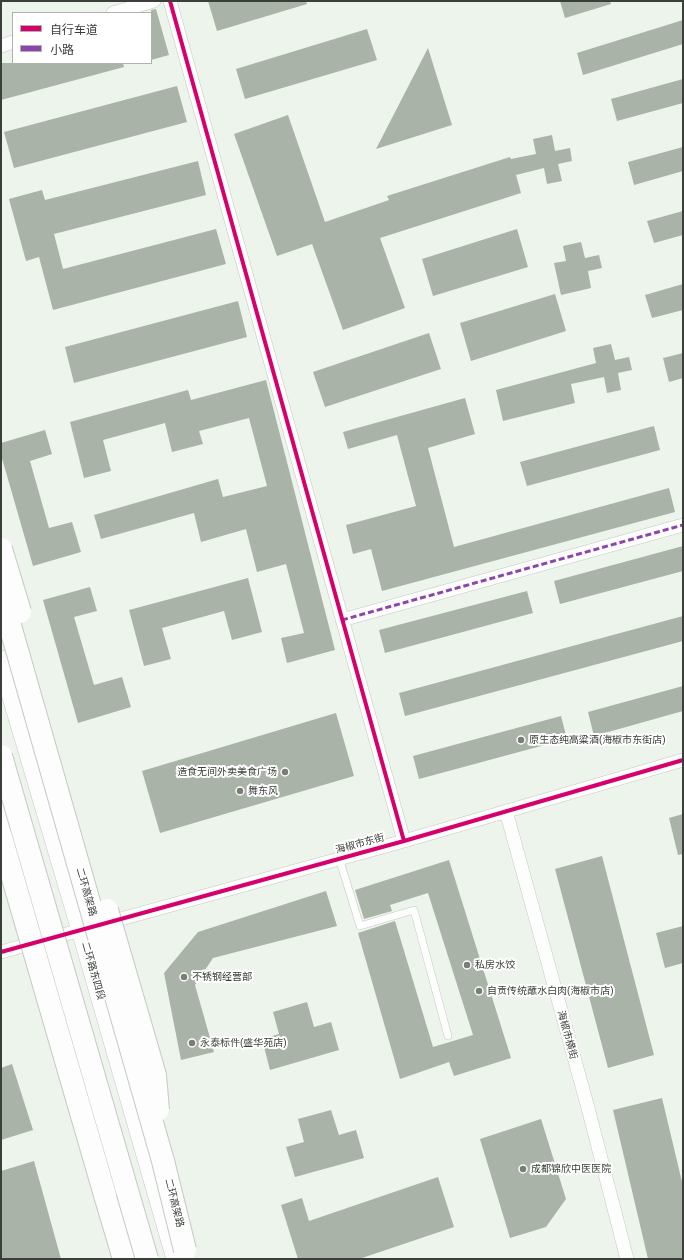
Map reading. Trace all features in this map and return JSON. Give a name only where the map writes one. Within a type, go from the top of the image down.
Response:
[{"type":"highway","points":[[1,548],[155,1075],[163,1161]]},
{"type":"highway","name":"二环高架路","points":[[1,594],[163,1161],[188,1259]]},
{"type":"highway","points":[[1,756],[147,1259]]},
{"type":"highway","points":[[1,838],[124,1259]]},
{"type":"main road","name":"二环路东四段","points":[[1,660],[82,930],[176,1259]]},
{"type":"main road","points":[[1,804],[134,1259]]},
{"type":"street","points":[[116,12],[154,1]]},
{"type":"street","points":[[170,1],[404,841]]},
{"type":"street","points":[[1,46],[12,42]]},
{"type":"street","points":[[342,620],[683,525]]},
{"type":"street","name":"海椒市东街","points":[[1,952],[404,841],[683,760]]},
{"type":"street","name":"海椒市横街","points":[[506,811],[588,1108],[627,1259]]},
{"type":"lane","points":[[339,858],[360,926],[414,910],[448,1036]]},
{"type":"building","points":[[208,1],[306,1],[307,4],[217,31]]},
{"type":"building","points":[[560,1],[610,1],[611,4],[565,18]]},
{"type":"building","points":[[156,9],[169,55],[152,60],[152,12],[151,10]]},
{"type":"building","points":[[683,20],[683,44],[583,75],[577,53]]},
{"type":"building","points":[[367,29],[377,60],[245,99],[236,69]]},
{"type":"building","points":[[428,48],[452,125],[376,149]]},
{"type":"building","points":[[1,63],[123,64],[124,67],[1,100]]},
{"type":"building","points":[[683,79],[683,103],[617,121],[611,99]]},
{"type":"building","points":[[177,86],[187,122],[14,168],[4,132]]},
{"type":"building","points":[[288,115],[325,222],[389,200],[387,196],[510,157],[511,159],[536,154],[533,139],[552,135],[555,151],[570,148],[572,161],[558,164],[562,181],[547,184],[544,168],[516,175],[521,193],[380,238],[405,308],[343,330],[312,244],[277,256],[234,134]]},
{"type":"building","points":[[683,147],[683,171],[634,185],[628,162]]},
{"type":"building","points":[[198,161],[206,195],[54,234],[63,269],[216,229],[226,264],[53,310],[39,257],[26,261],[9,199],[42,190],[45,200]]},
{"type":"building","points":[[683,211],[683,235],[654,243],[647,221]]},
{"type":"building","points":[[517,229],[528,267],[433,296],[422,259]]},
{"type":"building","points":[[581,242],[585,258],[599,255],[602,268],[588,271],[591,288],[561,295],[554,263],[566,261],[563,246]]},
{"type":"building","points":[[683,284],[683,310],[652,318],[645,295]]},
{"type":"building","points":[[555,294],[566,331],[471,361],[460,323]]},
{"type":"building","points":[[238,301],[247,337],[74,383],[65,347]]},
{"type":"building","points":[[429,333],[441,369],[325,407],[313,372]]},
{"type":"building","points":[[611,344],[615,360],[629,357],[632,370],[618,373],[621,390],[607,393],[604,377],[571,384],[575,403],[503,421],[496,390],[596,363],[593,348]]},
{"type":"building","points":[[683,353],[683,378],[669,382],[663,358]]},
{"type":"building","points":[[266,380],[335,650],[287,663],[281,638],[304,633],[286,564],[257,572],[246,529],[201,542],[194,513],[101,539],[94,515],[218,479],[223,497],[267,486],[249,418],[199,431],[203,444],[172,452],[165,423],[103,440],[111,471],[84,478],[70,422],[188,390],[191,400]]},
{"type":"building","points":[[465,398],[475,434],[428,448],[454,547],[669,488],[675,512],[382,591],[371,549],[353,554],[346,525],[416,506],[397,435],[348,449],[343,432]]},
{"type":"building","points":[[654,426],[660,450],[527,486],[520,462]]},
{"type":"building","points":[[45,430],[52,454],[30,461],[49,528],[72,522],[81,552],[33,566],[1,455],[1,443]]},
{"type":"building","points":[[683,546],[683,571],[560,604],[554,581]]},
{"type":"building","points":[[248,578],[262,632],[232,640],[224,611],[162,628],[171,659],[144,666],[129,610]]},
{"type":"building","points":[[90,587],[97,611],[74,617],[94,685],[122,677],[131,707],[78,723],[43,600]]},
{"type":"building","points":[[527,591],[533,613],[385,653],[379,630]]},
{"type":"building","points":[[683,616],[683,641],[405,716],[399,693]]},
{"type":"building","points":[[683,686],[683,711],[594,736],[588,712]]},
{"type":"building","points":[[336,713],[354,776],[160,833],[142,771]]},
{"type":"building","points":[[561,716],[567,739],[419,779],[413,756]]},
{"type":"building","points":[[683,814],[683,854],[678,855],[669,818]]},
{"type":"building","points":[[602,856],[654,1055],[608,1068],[555,869]]},
{"type":"building","points":[[449,860],[511,1058],[454,1076],[449,1062],[400,1079],[358,933],[395,921],[433,1047],[473,1035],[428,893],[390,905],[392,911],[364,919],[355,890]]},
{"type":"building","points":[[326,891],[337,926],[213,958],[195,985],[214,1052],[181,1060],[164,973],[198,932]]},
{"type":"building","points":[[683,926],[683,963],[665,968],[656,933]]},
{"type":"building","points":[[307,1002],[314,1027],[331,1022],[339,1050],[270,1070],[262,1039],[279,1034],[273,1012]]},
{"type":"building","points":[[12,1064],[33,1130],[1,1140],[1,1068]]},
{"type":"building","points":[[662,1098],[683,1186],[683,1259],[648,1259],[613,1110]]},
{"type":"building","points":[[331,1110],[339,1135],[356,1130],[364,1158],[295,1177],[286,1147],[304,1142],[298,1119]]},
{"type":"building","name":"成都锦欣中医医院","points":[[541,1119],[566,1199],[546,1227],[510,1238],[480,1139]]},
{"type":"building","points":[[34,1161],[61,1259],[1,1259],[1,1171]]},
{"type":"building","points":[[438,1177],[454,1227],[359,1259],[298,1259],[281,1205],[302,1198],[309,1221]]},
{"type":"marked path","points":[[342,620],[683,525]]},
{"type":"cycle path","points":[[170,1],[404,841]]},
{"type":"cycle path","points":[[1,952],[404,841],[683,760]]},
{"type":"place","name":"原生态纯高粱酒(海椒市东街店)","points":[[521,740]]},
{"type":"place","name":"造食无间外卖美食广场","points":[[285,772]]},
{"type":"place","name":"舞东风","points":[[240,791]]},
{"type":"place","name":"私房水饺","points":[[467,965]]},
{"type":"place","name":"不锈钢经营部","points":[[184,977]]},
{"type":"place","name":"自贡传统蘸水白肉(海椒市店)","points":[[479,991]]},
{"type":"place","name":"永泰标件(盛华苑店)","points":[[192,1043]]},
{"type":"place","name":"成都锦欣中医医院","points":[[523,1169]]}]
